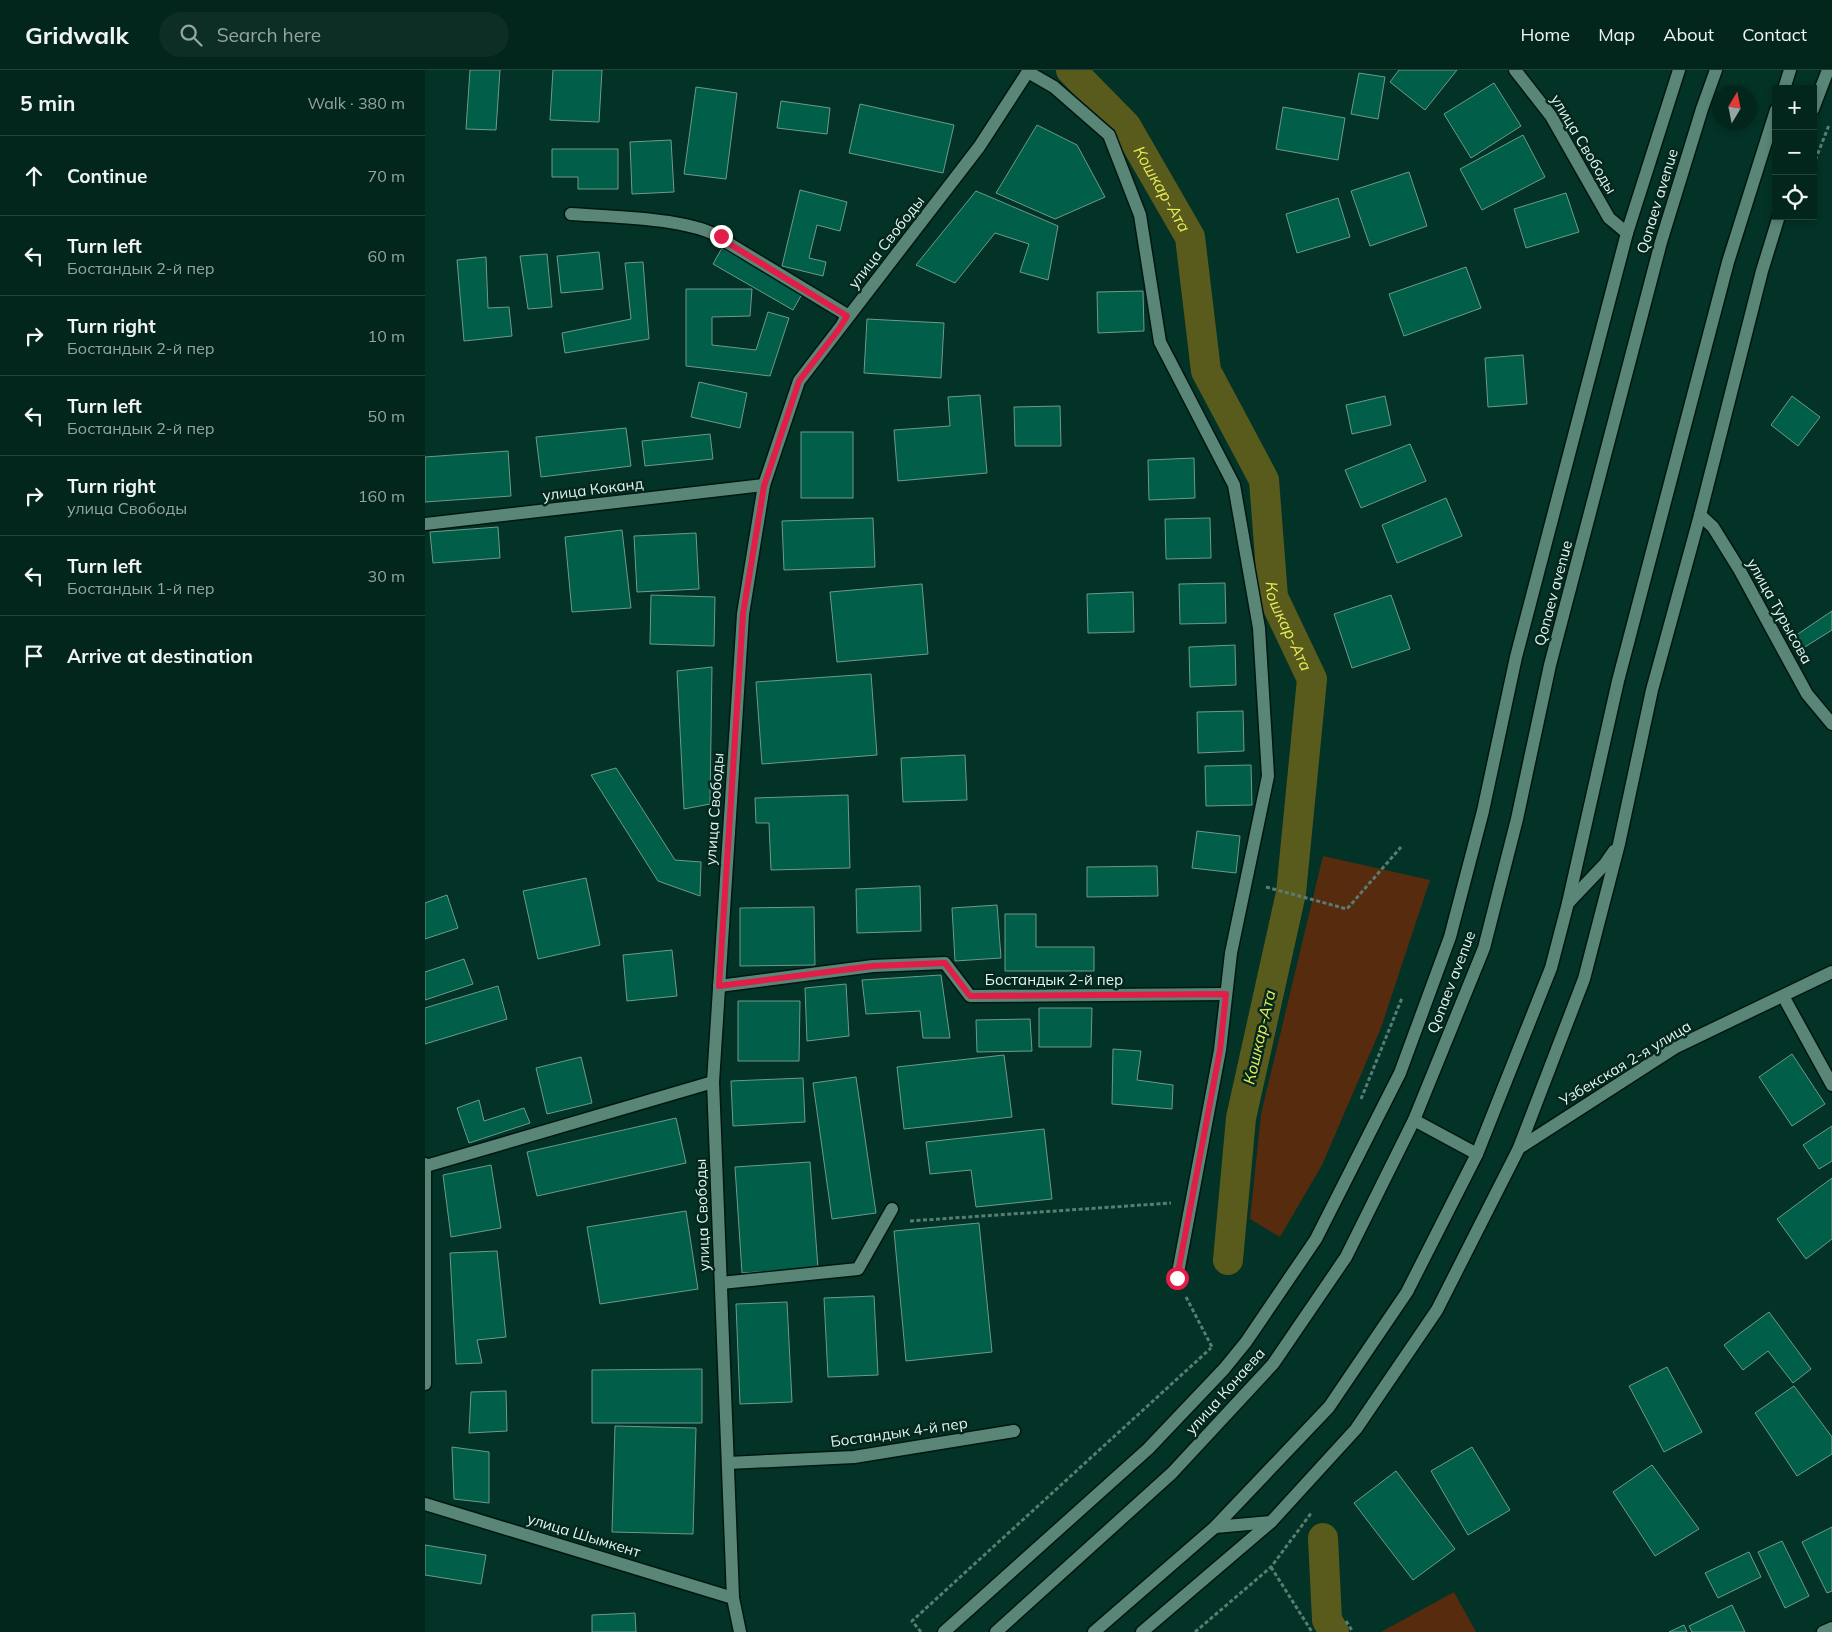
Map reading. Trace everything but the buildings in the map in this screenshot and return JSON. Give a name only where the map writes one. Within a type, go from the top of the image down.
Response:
[{"type":"main road","name":"улица Свободы","points":[[1515,70],[1551,116],[1609,218],[1627,233]]},
{"type":"main road","points":[[944,1632],[1148,1449],[1224,1369],[1246,1342],[1316,1239],[1400,1073],[1450,937],[1483,811],[1516,657],[1627,233],[1679,70]]},
{"type":"main road","name":"Qonaev avenue","points":[[1414,1120],[1484,948],[1517,819],[1550,666],[1661,242],[1716,70]]},
{"type":"main road","points":[[1785,85],[1791,70]]},
{"type":"main road","points":[[1817,99],[1828,70]]},
{"type":"main road","name":"улица Свободы","points":[[740,1632],[733,1598],[713,1082],[743,614],[764,486],[799,381],[979,147],[1028,71]]},
{"type":"main road","points":[[1028,71],[1054,88],[1109,135],[1140,215],[1160,342],[1234,485],[1259,628],[1269,776],[1231,953],[1220,1050],[1177,1278]]},
{"type":"main road","points":[[1094,1632],[1215,1527],[1329,1407],[1407,1292],[1477,1154],[1551,968],[1568,903],[1619,681],[1728,262],[1772,123]]},
{"type":"main road","points":[[571,214],[681,223],[721,236],[728,243],[847,316],[839,329]]},
{"type":"main road","points":[[1142,1632],[1271,1522],[1356,1429],[1437,1310],[1519,1148],[1584,979],[1619,844],[1652,690],[1700,515],[1762,271],[1778,220]]},
{"type":"main road","name":"улица Коканд","points":[[425,524],[764,486]]},
{"type":"main road","name":"улица Турысова","points":[[1700,515],[1713,527],[1739,569],[1807,694],[1832,724]]},
{"type":"main road","points":[[1568,903],[1605,864],[1619,844]]},
{"type":"main road","name":"Бостандык 2-й пер","points":[[719,986],[873,966],[945,963],[970,996],[1226,994]]},
{"type":"main road","name":"Узбекская 2-я улица","points":[[1519,1148],[1677,1047],[1832,972]]},
{"type":"main road","points":[[1783,996],[1832,1085]]},
{"type":"main road","points":[[425,1384],[425,1165],[713,1082]]},
{"type":"main road","points":[[1414,1120],[1477,1154]]},
{"type":"main road","name":"улица Конаева","points":[[996,1632],[1173,1474],[1273,1364],[1346,1257],[1414,1120]]},
{"type":"main road","points":[[721,1283],[858,1269],[892,1209]]},
{"type":"main road","name":"Бостандык 4-й пер","points":[[728,1463],[854,1457],[1014,1431]]},
{"type":"main road","name":"улица Шымкент","points":[[425,1504],[733,1598]]},
{"type":"main road","points":[[1215,1527],[1271,1522]]},
{"type":"main road","points":[[1823,1632],[1832,1628]]},
{"type":"path","points":[[1817,155],[1832,116]]},
{"type":"path","points":[[1274,889],[1347,909],[1401,846]]},
{"type":"path","points":[[1357,1108],[1406,990]]},
{"type":"path","points":[[884,1223],[1191,1202]]},
{"type":"path","points":[[1177,1278],[1212,1347]]},
{"type":"path","points":[[921,1632],[911,1620],[1212,1347],[1218,1339]]},
{"type":"path","points":[[1271,1567],[1312,1632]]},
{"type":"path","points":[[1346,1621],[1353,1632]]},
{"type":"shaded area","points":[[1323,856],[1430,880],[1381,1028],[1322,1165],[1280,1237],[1250,1219],[1261,1114]]},
{"type":"shaded area","points":[[1454,1592],[1476,1632],[1381,1632]]},
{"type":"waterway","name":"Кошкар-Ата","points":[[1071,70],[1126,126],[1190,237],[1206,371],[1264,480],[1273,597],[1312,679],[1291,893],[1241,1118],[1228,1260]]},
{"type":"waterway","name":"Кошкар-Ата","points":[[1323,1538],[1327,1620],[1334,1632]]},
{"type":"route","points":[[721,236],[728,243],[847,316],[799,381],[764,486],[743,614],[719,986],[873,966],[945,963],[970,996],[1226,994],[1220,1050],[1177,1278]]}]
